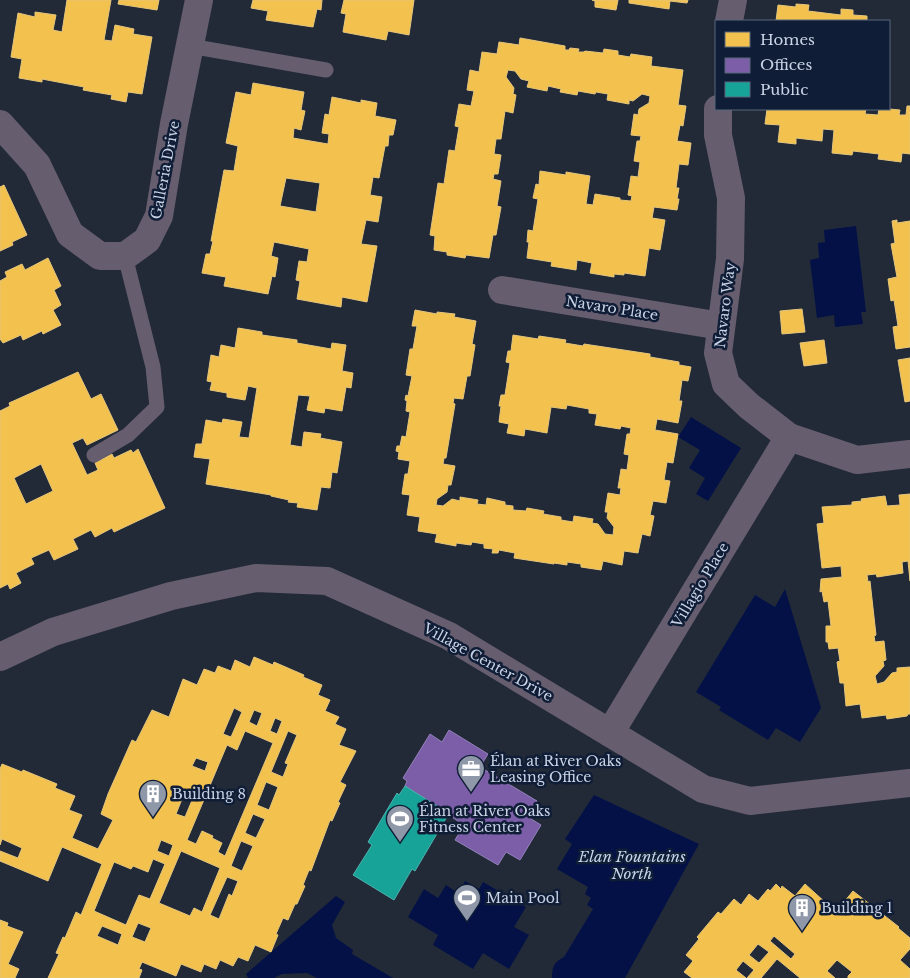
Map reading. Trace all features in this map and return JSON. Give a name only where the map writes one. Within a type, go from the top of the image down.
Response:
[{"type":"street","name":"Galleria Drive","points":[[125,256],[147,240],[159,216],[174,124],[199,0]]},
{"type":"street","points":[[729,20],[733,0]]},
{"type":"street","name":"Navaro Way","points":[[718,110],[718,135],[731,198],[730,259],[718,353],[726,384],[748,406],[789,437],[857,460],[910,454]]},
{"type":"street","points":[[0,124],[37,165],[70,234],[100,256],[125,256]]},
{"type":"street","name":"Navaro Place","points":[[502,290],[721,326]]},
{"type":"street","name":"Villagio Place","points":[[610,733],[789,437]]},
{"type":"street","name":"Village Center Drive","points":[[0,657],[53,632],[171,596],[256,578],[327,581],[449,636],[703,789],[750,801],[910,784]]},
{"type":"lane","points":[[190,46],[326,70]]},
{"type":"lane","points":[[94,455],[128,435],[157,407],[153,367],[125,256]]},
{"type":"water","points":[[856,226],[866,312],[861,312],[863,324],[835,327],[834,315],[817,318],[810,260],[819,258],[818,243],[825,242],[824,230]]},
{"type":"water","points":[[691,417],[741,448],[708,501],[696,494],[705,478],[689,468],[700,450],[678,437]]},
{"type":"water","points":[[785,589],[821,708],[800,742],[776,728],[768,740],[719,710],[721,707],[696,692],[755,595],[775,607]]},
{"type":"water","name":"Elan Fountains North","points":[[594,795],[699,844],[625,978],[552,978],[554,965],[564,957],[593,909],[587,905],[591,898],[585,894],[588,887],[557,869],[572,844],[565,839]]},
{"type":"water","name":"Main Pool","points":[[465,881],[479,889],[483,882],[526,907],[514,927],[529,935],[509,969],[483,953],[473,969],[433,945],[438,935],[408,917],[424,889],[438,898],[446,885],[458,893]]},
{"type":"water","points":[[336,896],[345,902],[332,925],[336,938],[353,950],[352,954],[393,978],[317,978],[307,973],[282,974],[274,978],[248,978],[246,974]]},
{"type":"building: Homes","points":[[67,0],[111,0],[104,40],[112,41],[115,25],[134,29],[133,34],[152,37],[142,94],[128,92],[126,102],[111,99],[112,95],[83,90],[84,87],[42,79],[42,82],[19,78],[22,59],[11,57],[18,13],[35,17],[35,12],[56,15],[53,30],[62,32]]},
{"type":"building: Homes","points":[[119,0],[159,0],[157,10],[118,4]]},
{"type":"building: Homes","points":[[253,0],[322,0],[321,10],[317,9],[313,27],[266,20],[268,11],[251,8]]},
{"type":"building: Homes","points":[[344,0],[414,0],[409,35],[388,31],[386,40],[343,32],[346,14],[341,13]]},
{"type":"building: Homes","points":[[592,0],[618,0],[616,10],[595,7],[595,1]]},
{"type":"building: Homes","points":[[629,0],[688,0],[687,3],[670,1],[669,9],[629,3]]},
{"type":"building: Homes","points":[[796,4],[809,5],[808,11],[841,15],[841,9],[853,10],[853,15],[867,16],[867,20],[776,20],[778,5],[796,7]]},
{"type":"building: Homes","points":[[520,38],[565,46],[565,50],[570,48],[579,49],[578,52],[603,53],[604,49],[618,51],[618,55],[630,57],[631,54],[652,57],[651,66],[683,70],[678,105],[686,106],[683,126],[680,125],[677,141],[691,143],[688,165],[679,164],[676,188],[679,188],[677,210],[654,207],[652,218],[665,220],[660,250],[649,248],[645,276],[624,273],[624,275],[614,274],[614,277],[590,273],[592,263],[577,260],[576,270],[551,266],[552,262],[527,258],[529,242],[527,242],[528,230],[533,231],[538,199],[533,198],[536,184],[539,185],[540,171],[566,175],[566,172],[590,176],[586,204],[593,205],[595,194],[631,201],[632,196],[628,195],[631,176],[638,177],[640,162],[634,161],[637,141],[640,141],[641,136],[631,135],[634,114],[638,115],[639,109],[649,103],[650,96],[642,94],[633,101],[629,100],[629,104],[607,100],[608,94],[596,92],[595,94],[578,91],[577,95],[560,92],[561,89],[548,86],[547,91],[527,87],[529,81],[521,79],[515,71],[508,70],[506,77],[514,88],[513,94],[516,95],[513,113],[505,111],[501,139],[496,139],[494,154],[501,155],[498,174],[494,174],[493,179],[501,181],[497,206],[501,207],[496,235],[493,235],[489,258],[466,255],[465,258],[447,255],[447,252],[434,250],[435,236],[430,235],[438,183],[444,184],[449,150],[455,151],[459,127],[455,126],[459,104],[471,106],[474,91],[467,90],[470,70],[479,72],[482,52],[497,54],[499,42],[519,45]]},
{"type":"building: Homes","points":[[253,83],[304,92],[301,110],[305,111],[301,130],[294,128],[293,138],[328,144],[329,134],[322,133],[325,114],[329,115],[332,97],[361,103],[361,100],[377,103],[375,116],[396,120],[393,135],[389,135],[388,146],[385,146],[379,178],[373,177],[370,195],[382,197],[378,222],[366,220],[361,244],[377,246],[367,302],[342,297],[341,307],[297,299],[300,281],[296,280],[299,261],[307,262],[309,249],[274,242],[271,256],[278,258],[275,277],[272,276],[268,294],[224,286],[226,277],[202,273],[206,254],[210,254],[213,241],[211,241],[224,170],[234,171],[238,146],[226,143],[236,92],[251,95]],"holes":[[[286,178],[320,183],[316,212],[280,206]]]},
{"type":"building: Homes","points":[[907,106],[910,106],[910,154],[902,153],[901,162],[878,159],[879,154],[853,151],[852,155],[832,153],[834,130],[823,129],[822,141],[796,138],[796,144],[778,142],[780,125],[765,124],[767,110],[866,110],[865,114],[878,115],[879,110],[890,109],[900,110],[899,115],[906,115]]},
{"type":"building: Homes","points":[[4,185],[27,235],[12,242],[13,245],[0,251],[0,187]]},
{"type":"building: Homes","points":[[897,220],[897,223],[910,221],[910,347],[896,349],[893,327],[898,326],[894,300],[891,301],[888,279],[897,277],[891,244],[895,243],[892,221]]},
{"type":"building: Homes","points":[[48,258],[61,286],[54,290],[61,305],[53,310],[61,325],[43,334],[42,331],[23,340],[21,335],[3,343],[0,339],[0,281],[7,277],[5,272],[22,264],[25,270]]},
{"type":"building: Homes","points":[[802,309],[805,332],[782,334],[780,311]]},
{"type":"building: Homes","points":[[415,310],[437,314],[437,312],[455,314],[454,317],[476,321],[472,344],[475,345],[470,376],[467,376],[463,399],[454,398],[453,403],[455,404],[446,458],[444,458],[443,464],[455,466],[451,485],[448,485],[447,492],[437,499],[436,505],[443,506],[452,499],[460,501],[460,497],[478,500],[477,504],[486,505],[487,498],[505,502],[505,505],[513,506],[513,510],[526,511],[527,508],[544,511],[543,514],[561,517],[561,520],[573,522],[574,516],[593,519],[592,523],[598,524],[605,534],[613,535],[614,527],[607,518],[608,512],[605,512],[608,493],[620,495],[621,488],[618,488],[621,469],[627,470],[629,455],[624,454],[627,434],[630,434],[631,428],[621,426],[620,429],[595,425],[597,414],[589,413],[589,409],[567,405],[566,409],[551,407],[547,433],[525,429],[524,436],[507,433],[509,424],[499,422],[501,406],[499,406],[501,395],[505,395],[510,363],[506,362],[508,351],[511,351],[513,335],[538,339],[539,336],[566,340],[565,343],[583,346],[584,344],[650,354],[650,357],[679,362],[679,365],[691,367],[688,381],[682,380],[679,401],[682,401],[678,423],[657,419],[655,430],[678,434],[673,463],[667,462],[664,480],[670,481],[666,503],[653,501],[650,515],[654,516],[650,536],[642,534],[638,553],[624,551],[622,565],[603,561],[601,570],[581,567],[581,564],[567,562],[567,565],[514,558],[515,553],[499,550],[498,553],[492,553],[493,549],[484,548],[484,544],[472,542],[471,545],[456,543],[456,546],[435,542],[437,534],[418,531],[420,517],[407,515],[410,495],[402,494],[405,474],[408,474],[410,461],[398,459],[399,452],[396,451],[397,446],[400,446],[402,436],[406,437],[410,412],[406,411],[407,401],[405,400],[406,395],[408,396],[412,376],[406,375],[410,349],[413,349],[417,326],[412,326]]},
{"type":"building: Homes","points":[[238,328],[262,332],[262,335],[297,340],[297,343],[331,349],[332,343],[346,345],[342,371],[353,373],[351,388],[346,387],[342,411],[325,408],[324,413],[307,410],[310,396],[298,395],[290,445],[302,447],[304,432],[321,434],[320,438],[342,442],[337,473],[332,472],[330,488],[321,487],[317,510],[297,507],[298,503],[288,502],[289,500],[271,495],[206,484],[210,459],[194,457],[196,444],[202,444],[206,420],[222,423],[223,419],[242,422],[239,437],[249,438],[257,388],[248,386],[245,400],[227,397],[227,393],[210,390],[212,382],[207,381],[211,355],[219,357],[221,345],[235,348]]},
{"type":"building: Homes","points":[[824,340],[827,363],[804,366],[800,343]]},
{"type":"building: Homes","points":[[910,358],[910,401],[905,402],[898,360]]},
{"type":"building: Homes","points":[[78,372],[91,399],[101,394],[118,430],[87,445],[83,438],[72,443],[87,475],[98,470],[95,463],[112,454],[114,458],[131,450],[133,453],[138,449],[165,508],[114,532],[112,528],[95,537],[91,530],[73,539],[78,549],[54,560],[49,550],[31,558],[34,564],[16,573],[21,583],[10,589],[8,584],[0,588],[0,411],[10,406],[9,403]],"holes":[[[41,464],[53,491],[26,504],[14,478]]]},
{"type":"building: Homes","points":[[910,494],[910,581],[908,561],[902,562],[903,573],[877,577],[876,574],[867,575],[868,582],[870,581],[876,635],[874,636],[875,642],[884,641],[886,660],[883,661],[884,666],[875,676],[877,684],[884,682],[892,673],[897,672],[897,668],[910,667],[910,714],[887,719],[886,715],[862,718],[860,704],[846,706],[844,683],[840,683],[837,662],[840,661],[838,648],[829,649],[828,642],[826,642],[826,626],[831,626],[828,601],[824,602],[822,591],[820,592],[821,579],[842,577],[841,566],[822,568],[817,524],[824,523],[822,507],[852,505],[852,502],[862,501],[861,499],[885,496],[887,506],[900,505],[899,495]]},
{"type":"building: Homes","name":"Building 8","points":[[254,657],[273,665],[274,662],[322,685],[318,695],[330,700],[325,711],[339,717],[335,724],[346,729],[339,745],[356,751],[340,782],[346,785],[338,802],[340,803],[332,821],[330,820],[311,871],[309,870],[303,885],[305,886],[288,920],[283,918],[271,952],[255,945],[248,961],[238,957],[233,966],[220,960],[216,969],[204,964],[201,972],[181,964],[176,976],[142,962],[139,969],[142,970],[139,978],[48,978],[59,954],[56,953],[63,937],[65,938],[76,912],[81,915],[102,864],[62,847],[48,881],[0,861],[0,851],[18,858],[22,848],[2,839],[0,845],[0,769],[2,764],[22,772],[23,770],[57,784],[55,788],[75,796],[69,810],[82,815],[72,838],[98,849],[113,820],[101,814],[108,794],[132,740],[136,742],[152,710],[169,717],[183,679],[197,685],[204,669],[215,673],[218,666],[231,671],[235,660],[250,667]],"holes":[[[234,708],[242,712],[231,737],[223,734]],[[254,710],[262,713],[257,726],[249,722]],[[275,718],[282,721],[277,734],[270,731]],[[245,731],[273,743],[225,856],[218,852],[222,843],[202,831],[196,844],[187,840],[227,745],[237,750]],[[288,731],[297,735],[285,763],[288,764],[283,777],[271,772]],[[196,758],[208,762],[205,771],[192,766]],[[266,782],[278,787],[269,810],[257,805]],[[184,794],[193,798],[185,817],[176,814]],[[253,814],[265,819],[256,838],[245,833]],[[161,840],[173,845],[169,856],[157,851]],[[241,841],[253,846],[242,871],[231,866]],[[181,851],[220,868],[202,912],[194,908],[190,916],[159,903]],[[153,859],[165,864],[150,899],[139,895],[126,925],[94,911],[114,862],[131,869],[133,866],[148,872]],[[227,877],[238,881],[232,896],[229,894],[219,919],[210,915]],[[138,923],[151,928],[145,942],[132,937]],[[102,926],[122,934],[118,945],[97,936]]]},
{"type":"building: Homes","name":"Building 1","points":[[776,884],[781,889],[782,886],[795,896],[805,884],[836,912],[853,891],[910,938],[910,949],[900,960],[910,969],[910,978],[848,978],[852,972],[837,960],[827,971],[835,978],[800,978],[777,959],[761,978],[747,978],[754,970],[743,961],[736,970],[746,978],[692,978],[684,972],[693,961],[686,955],[699,939],[697,937],[718,912],[721,914],[734,899],[741,905],[749,894],[758,901],[768,889],[770,891]],"holes":[[[774,936],[795,954],[791,959],[770,941]],[[758,944],[769,952],[759,963],[749,955]]]},
{"type":"building: Homes","points":[[0,920],[8,923],[7,926],[23,932],[8,964],[19,969],[15,978],[0,978]]},
{"type":"building: Offices","name":"Élan at River Oaks Leasing Office","points":[[449,730],[488,754],[480,767],[537,801],[528,817],[541,825],[520,860],[506,852],[498,865],[455,840],[464,825],[405,786],[407,781],[403,778],[430,734],[442,742]]},
{"type":"building: Public","name":"Élan at River Oaks Fitness Center","points":[[405,786],[448,815],[415,871],[412,869],[394,900],[353,875],[372,845],[368,842],[397,793],[399,795]]},
{"type":"place","name":"Élan at River Oaks Leasing Office","points":[[471,793]]},
{"type":"place","name":"Building 8","points":[[153,818]]},
{"type":"place","name":"Élan at River Oaks Fitness Center","points":[[400,843]]},
{"type":"place","name":"Main Pool","points":[[467,922]]},
{"type":"place","name":"Building 1","points":[[802,932]]}]
